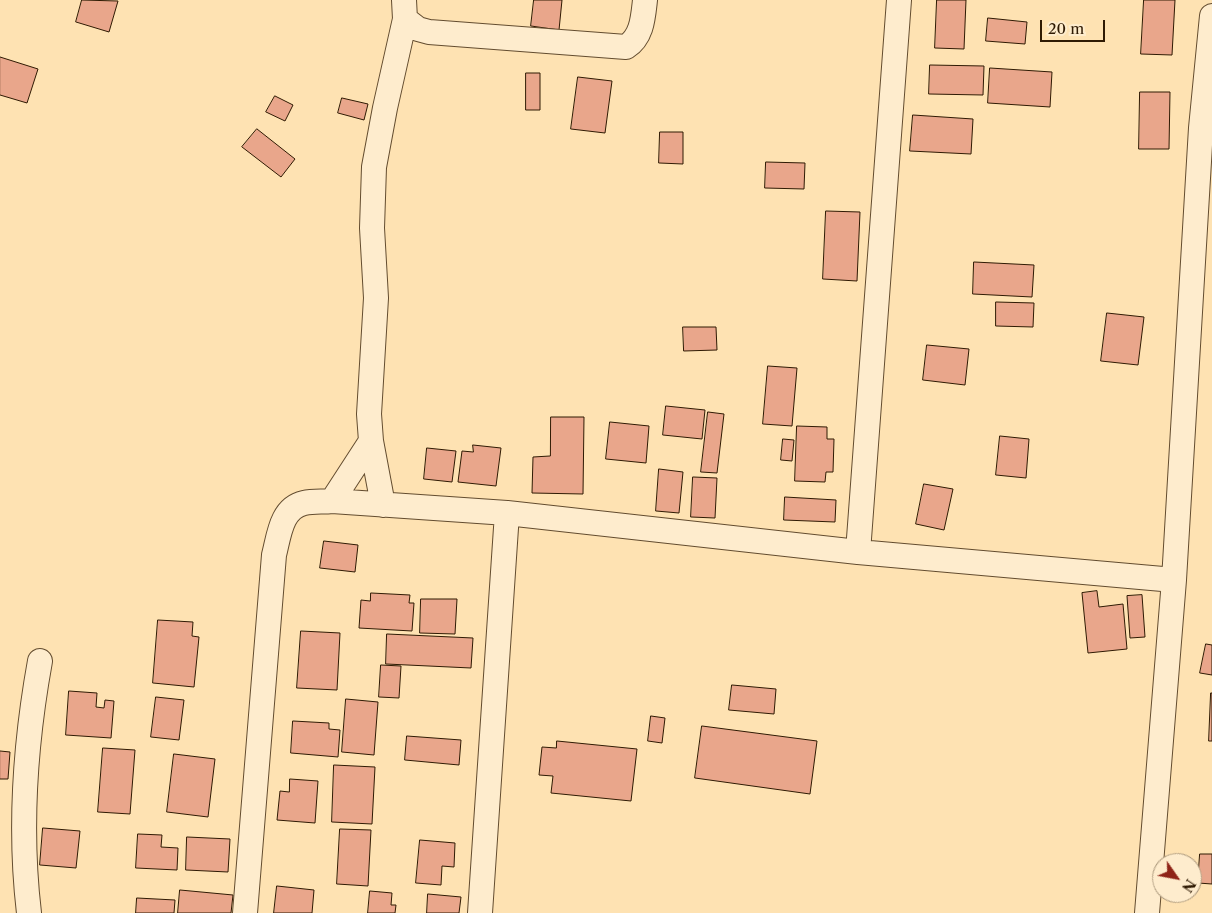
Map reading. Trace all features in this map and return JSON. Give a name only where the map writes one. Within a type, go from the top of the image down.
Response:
[{"type":"street","points":[[404,10],[418,29],[429,32],[626,47],[637,36],[642,23],[645,0]]},
{"type":"street","points":[[858,552],[899,0]]},
{"type":"street","points":[[382,505],[371,441],[369,414],[376,298],[372,228],[374,167],[404,10]]},
{"type":"street","points":[[1147,913],[1174,580],[1201,128],[1212,16]]},
{"type":"street","points":[[332,501],[371,441]]},
{"type":"street","points":[[245,913],[274,555],[282,522],[292,509],[305,503],[332,501],[507,512],[858,552],[1174,580]]},
{"type":"street","points":[[480,913],[507,512]]},
{"type":"street","points":[[29,913],[25,877],[24,796],[31,709],[40,661]]},
{"type":"building","points":[[82,0],[118,1],[109,32],[76,22]]},
{"type":"building","points":[[534,0],[562,0],[559,30],[531,26]]},
{"type":"building","points":[[937,0],[966,0],[964,49],[935,48]]},
{"type":"building","points":[[1144,0],[1175,0],[1172,55],[1141,54]]},
{"type":"building","points":[[988,18],[1027,22],[1025,44],[986,41]]},
{"type":"building","points":[[0,57],[38,69],[27,103],[0,95]]},
{"type":"building","points":[[930,65],[984,66],[983,95],[929,94]]},
{"type":"building","points":[[990,68],[1052,72],[1050,107],[988,103]]},
{"type":"building","points":[[526,73],[540,73],[540,110],[526,110]]},
{"type":"building","points":[[578,77],[612,81],[605,133],[571,129]]},
{"type":"building","points":[[1140,92],[1170,92],[1169,149],[1139,149]]},
{"type":"building","points":[[275,96],[293,105],[285,121],[266,112]]},
{"type":"building","points":[[342,98],[368,104],[364,120],[338,113]]},
{"type":"building","points":[[913,115],[973,119],[971,154],[910,151]]},
{"type":"building","points":[[257,129],[295,159],[281,177],[242,147]]},
{"type":"building","points":[[660,132],[683,132],[683,164],[659,163]]},
{"type":"building","points":[[766,162],[805,163],[804,189],[765,188]]},
{"type":"building","points":[[826,211],[860,212],[857,281],[823,279]]},
{"type":"building","points":[[974,262],[1034,265],[1032,297],[973,294]]},
{"type":"building","points":[[996,302],[1034,303],[1033,327],[996,326]]},
{"type":"building","points":[[1107,313],[1144,317],[1138,365],[1101,361]]},
{"type":"building","points":[[683,327],[716,327],[717,350],[684,351]]},
{"type":"building","points":[[927,345],[969,349],[965,385],[923,380]]},
{"type":"building","points":[[768,366],[797,368],[792,426],[763,424]]},
{"type":"building","points":[[666,406],[705,410],[702,439],[663,435]]},
{"type":"building","points":[[708,412],[724,414],[717,473],[701,472]]},
{"type":"building","points":[[551,417],[584,417],[583,494],[532,493],[533,457],[550,456]]},
{"type":"building","points":[[610,422],[649,426],[646,463],[606,459]]},
{"type":"building","points":[[797,426],[827,427],[827,439],[834,439],[833,472],[826,472],[825,482],[795,481]]},
{"type":"building","points":[[1000,436],[1029,439],[1026,478],[996,475]]},
{"type":"building","points":[[783,439],[794,440],[792,461],[781,460]]},
{"type":"building","points":[[473,445],[501,448],[496,486],[458,482],[462,451],[473,452]]},
{"type":"building","points":[[427,448],[456,451],[452,482],[424,479]]},
{"type":"building","points":[[659,469],[683,472],[679,513],[656,511]]},
{"type":"building","points":[[693,477],[717,478],[715,518],[691,517]]},
{"type":"building","points":[[924,484],[953,489],[944,530],[916,524]]},
{"type":"building","points":[[785,497],[836,500],[835,522],[784,520]]},
{"type":"building","points":[[324,541],[358,545],[355,572],[320,568]]},
{"type":"building","points":[[1097,591],[1099,607],[1123,604],[1127,649],[1088,653],[1082,593]]},
{"type":"building","points":[[371,593],[410,595],[409,603],[414,603],[412,631],[359,628],[361,600],[370,601]]},
{"type":"building","points":[[1142,595],[1145,637],[1130,638],[1127,596]]},
{"type":"building","points":[[421,599],[457,599],[455,634],[420,633]]},
{"type":"building","points":[[158,620],[193,622],[192,636],[199,637],[194,687],[153,683]]},
{"type":"building","points":[[301,631],[340,633],[337,690],[297,688]]},
{"type":"building","points":[[387,634],[473,638],[471,668],[386,664]]},
{"type":"building","points":[[1206,644],[1212,645],[1212,675],[1200,673]]},
{"type":"building","points":[[381,665],[401,666],[399,698],[379,697]]},
{"type":"building","points":[[732,685],[776,689],[774,714],[729,710]]},
{"type":"building","points":[[69,691],[97,693],[96,707],[104,708],[105,700],[114,701],[111,738],[66,735]]},
{"type":"building","points":[[1211,693],[1212,741],[1209,741]]},
{"type":"building","points":[[156,697],[184,700],[179,740],[151,737]]},
{"type":"building","points":[[346,699],[378,702],[374,755],[342,752]]},
{"type":"building","points":[[651,716],[665,718],[662,743],[648,741]]},
{"type":"building","points":[[293,721],[329,723],[329,729],[340,730],[338,757],[291,753]]},
{"type":"building","points":[[702,726],[817,741],[810,794],[695,778]]},
{"type":"building","points":[[407,736],[461,740],[459,765],[405,760]]},
{"type":"building","points":[[557,741],[637,749],[631,801],[551,793],[553,776],[539,775],[542,747],[556,748]]},
{"type":"building","points":[[103,748],[135,750],[130,814],[98,812]]},
{"type":"building","points":[[0,751],[10,752],[8,779],[0,779]]},
{"type":"building","points":[[174,754],[215,759],[208,817],[167,812]]},
{"type":"building","points":[[334,765],[375,767],[372,824],[332,822]]},
{"type":"building","points":[[290,779],[318,781],[315,823],[277,820],[280,791],[289,792]]},
{"type":"building","points":[[43,828],[80,831],[76,868],[40,865]]},
{"type":"building","points":[[340,829],[371,830],[368,886],[337,884]]},
{"type":"building","points":[[138,834],[162,835],[161,847],[178,848],[177,870],[136,868]]},
{"type":"building","points":[[187,837],[230,839],[228,872],[186,870]]},
{"type":"building","points":[[420,840],[455,843],[454,867],[442,866],[441,885],[416,883]]},
{"type":"building","points":[[1202,854],[1212,854],[1212,884],[1202,883]]},
{"type":"building","points":[[277,886],[314,890],[312,913],[274,913]]},
{"type":"building","points":[[180,890],[233,895],[231,913],[178,913]]},
{"type":"building","points":[[370,891],[392,893],[391,905],[396,905],[395,913],[368,913]]},
{"type":"building","points":[[428,894],[461,897],[459,913],[427,913]]},
{"type":"building","points":[[137,898],[175,900],[174,913],[136,913]]}]
